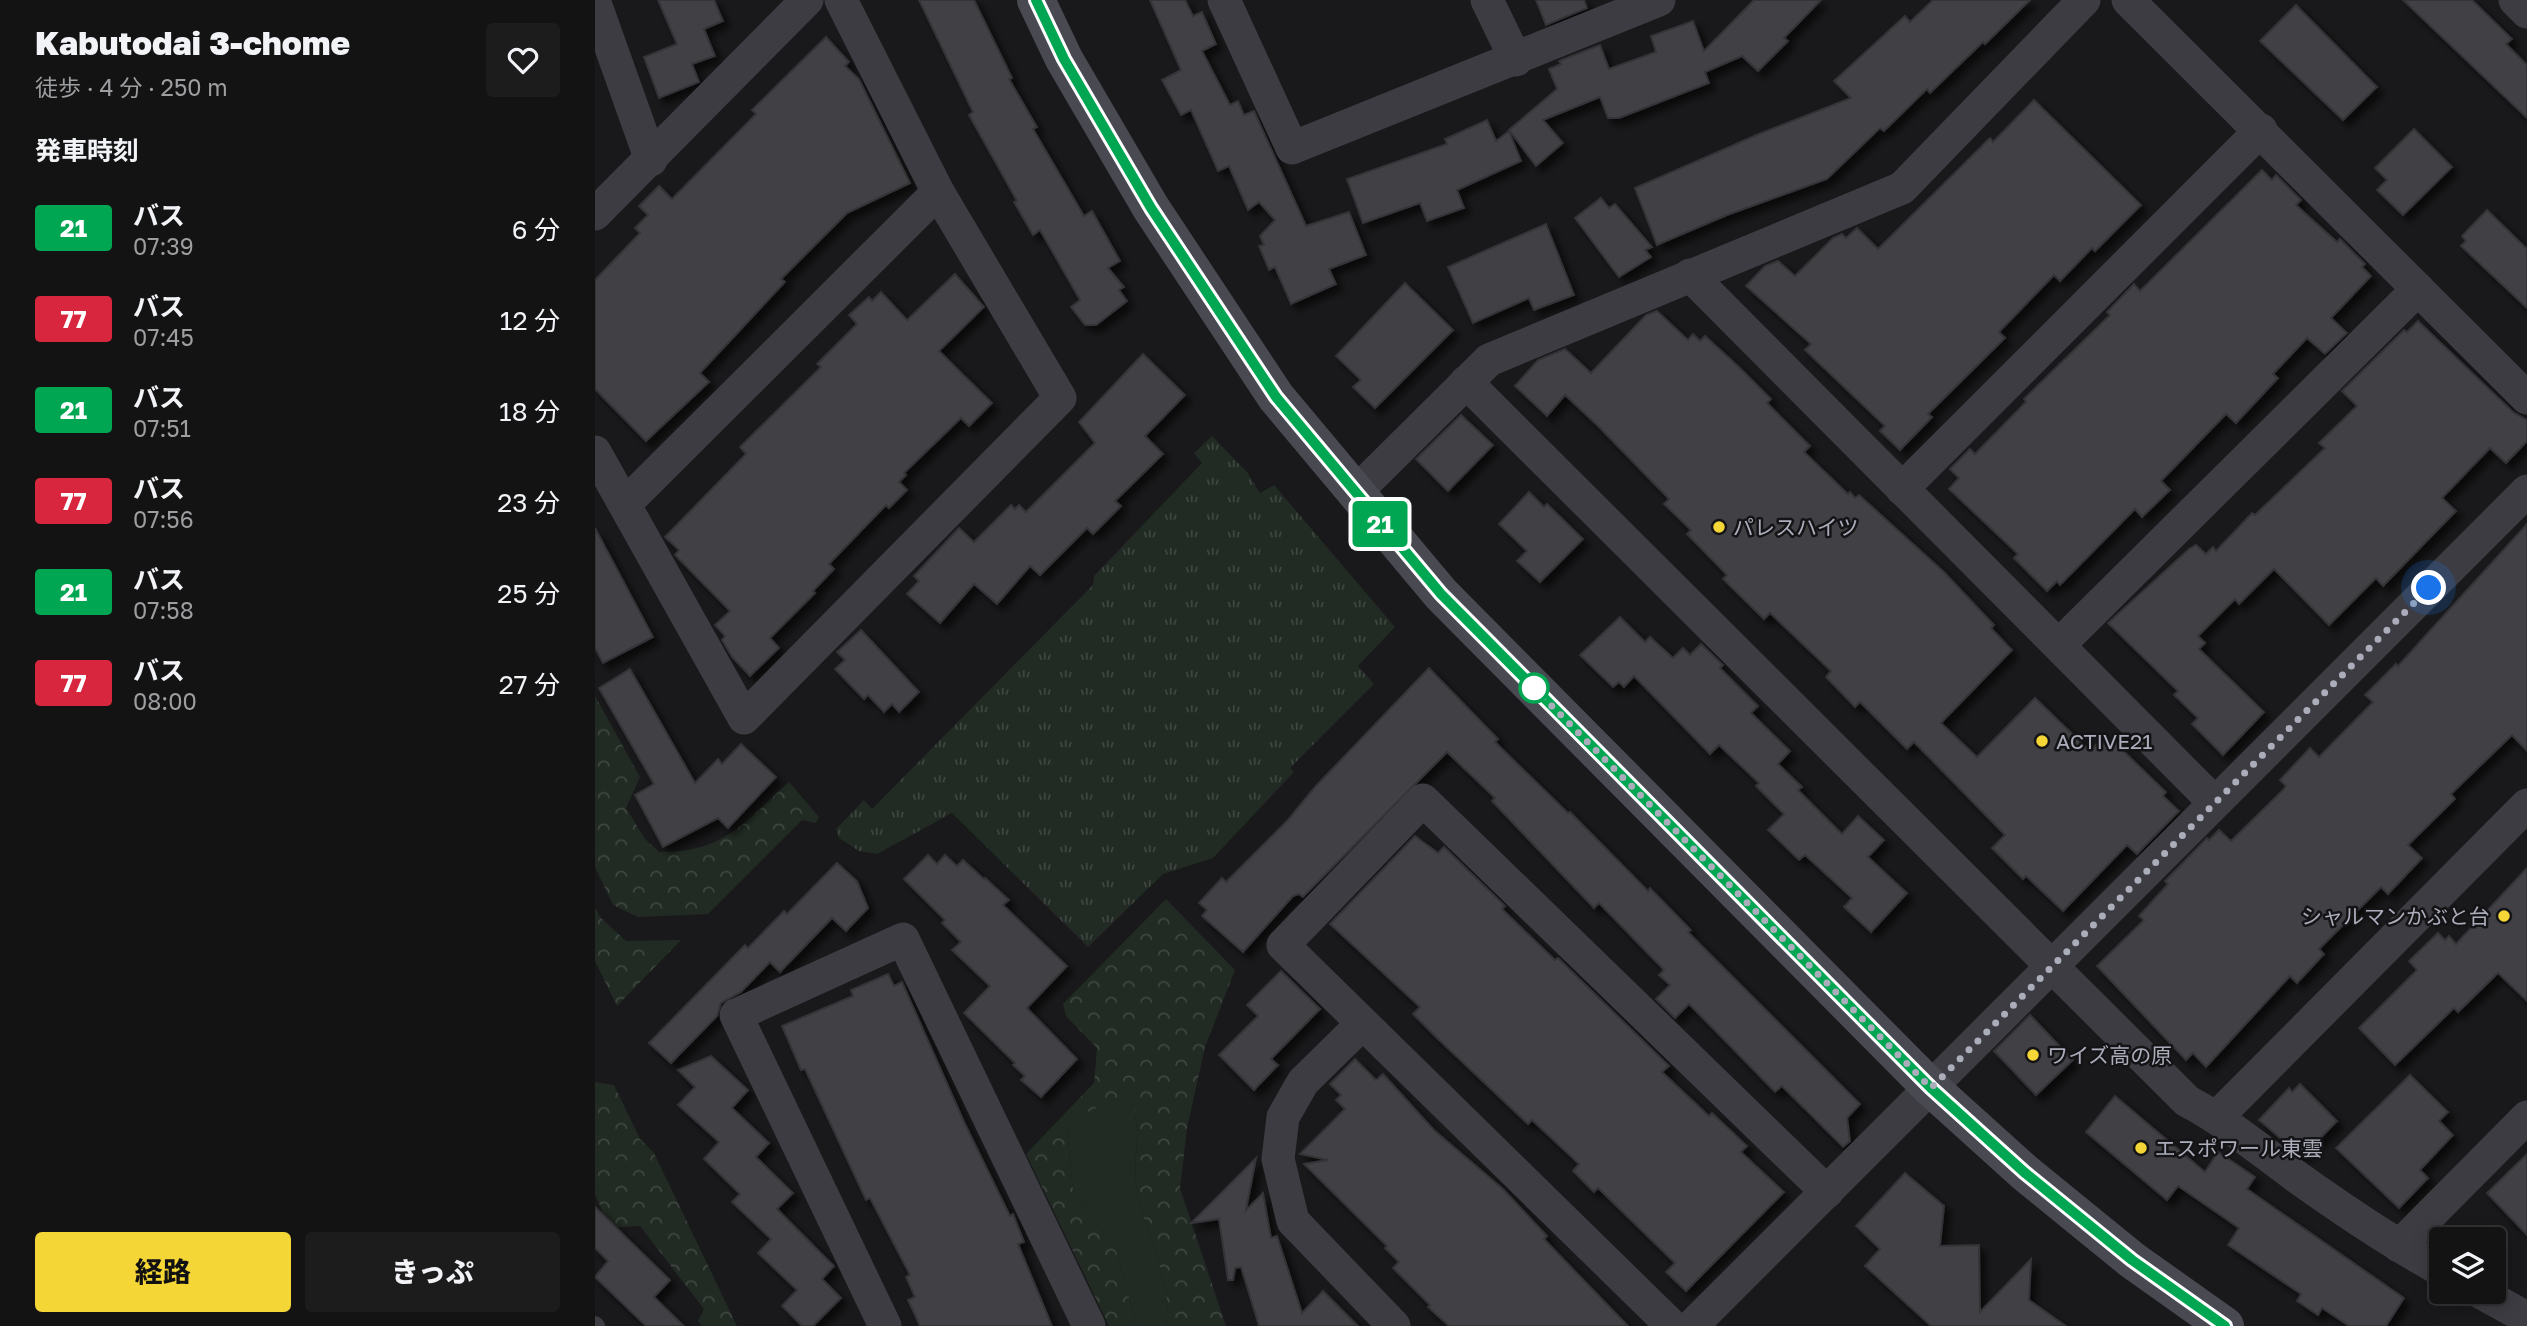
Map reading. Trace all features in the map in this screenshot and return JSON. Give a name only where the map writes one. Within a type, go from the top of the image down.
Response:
[{"type":"main road","points":[[1036,0],[1064,59],[1151,208],[1276,397],[1354,494],[1441,594],[1931,1088],[2024,1172],[2121,1252],[2225,1326]]},
{"type":"street","points":[[595,214],[652,160],[807,0]]},
{"type":"street","points":[[595,452],[744,718],[1060,398],[938,192],[841,0]]},
{"type":"street","points":[[1224,0],[1292,148],[1659,0]]},
{"type":"street","points":[[1487,0],[1515,60]]},
{"type":"street","points":[[1354,494],[1489,360],[1902,188],[2084,0]]},
{"type":"street","points":[[2128,0],[2527,398]]},
{"type":"street","points":[[2515,0],[2527,12]]},
{"type":"street","points":[[595,3],[652,160]]},
{"type":"street","points":[[1902,489],[2261,130]]},
{"type":"street","points":[[625,504],[938,192]]},
{"type":"street","points":[[1690,275],[2214,802]]},
{"type":"street","points":[[2059,646],[2418,289]]},
{"type":"street","points":[[1466,382],[2187,1101],[2217,1117],[2298,1178],[2429,1263]]},
{"type":"street","points":[[1692,1326],[1931,1088],[2049,966],[2527,491]]},
{"type":"street","points":[[1672,1326],[1283,945],[1423,800],[1826,1192]]},
{"type":"street","points":[[2217,1117],[2527,805]]},
{"type":"street","points":[[885,1326],[736,1016],[903,939],[1089,1326]]},
{"type":"street","points":[[1362,1024],[1303,1082],[1283,1117],[1278,1159],[1293,1221],[1394,1326]]},
{"type":"street","points":[[2399,1246],[2527,1117]]},
{"type":"street","points":[[2502,1304],[2527,1318]]},
{"type":"green space","points":[[1212,436],[1247,472],[1260,493],[1274,485],[1395,627],[1358,666],[1374,684],[1290,768],[1294,772],[1213,858],[1163,874],[1088,947],[952,813],[877,854],[859,851],[839,838],[836,829],[864,800],[872,809],[1093,585],[1094,576],[1202,463],[1194,453]]},
{"type":"green space","points":[[595,696],[640,777],[626,808],[645,839],[659,852],[682,851],[717,841],[745,822],[789,782],[819,817],[816,823],[802,820],[708,914],[638,917],[613,905],[595,867]]},
{"type":"green space","points":[[1166,899],[1235,970],[1205,1047],[1187,1128],[1180,1188],[1226,1326],[1166,1326],[1165,1289],[1136,1182],[1137,1133],[1131,1101],[1121,1097],[1083,1114],[1067,1129],[1073,1190],[1116,1251],[1137,1326],[1109,1326],[1026,1154],[1094,1083],[1097,1048],[1066,1016],[1063,1004]]},
{"type":"green space","points":[[595,908],[601,918],[626,941],[681,940],[617,1006],[595,961]]},
{"type":"green space","points":[[595,1082],[614,1085],[640,1139],[654,1153],[737,1326],[702,1326],[698,1321],[704,1309],[640,1226],[598,1228],[602,1210],[595,1194]]},
{"type":"green space","points":[[1121,1097],[1131,1101],[1135,1113],[1136,1182],[1165,1289],[1166,1326],[1137,1326],[1116,1251],[1073,1190],[1067,1128],[1082,1114]]},
{"type":"building","points":[[658,0],[714,0],[723,21],[704,29],[715,56],[692,64],[699,82],[659,98],[644,57],[677,44]]},
{"type":"building","points":[[919,0],[974,0],[1012,78],[1009,79],[1037,127],[1033,129],[1084,216],[1092,211],[1120,261],[1108,268],[1124,287],[1119,290],[1127,301],[1096,325],[1085,325],[1071,307],[1080,300],[1040,230],[1033,235],[1014,202],[1017,201],[969,115],[973,112]]},
{"type":"building","points":[[1150,0],[1185,0],[1193,16],[1202,12],[1216,44],[1202,51],[1230,105],[1238,101],[1244,115],[1254,111],[1306,226],[1349,212],[1366,255],[1329,269],[1336,284],[1291,304],[1275,267],[1269,270],[1259,246],[1264,245],[1260,236],[1275,220],[1259,202],[1248,210],[1229,166],[1218,171],[1191,110],[1181,115],[1162,80],[1181,70]]},
{"type":"building","points":[[1536,0],[1584,0],[1587,8],[1546,25]]},
{"type":"building","points":[[1754,0],[1821,0],[1784,38],[1788,41],[1758,71],[1742,56],[1705,72],[1709,83],[1619,118],[1608,118],[1600,97],[1543,120],[1563,143],[1536,166],[1509,130],[1557,89],[1549,69],[1561,64],[1559,61],[1600,45],[1609,69],[1656,52],[1651,36],[1693,21],[1704,51]]},
{"type":"building","points":[[1933,0],[2030,0],[1930,93],[1927,89],[1884,131],[1880,128],[1827,179],[1727,215],[1657,245],[1635,188],[1759,134],[1851,98],[1834,81],[1905,16],[1910,22]]},
{"type":"building","points":[[2403,0],[2472,0],[2512,39],[2506,44],[2527,65],[2527,118]]},
{"type":"building","points":[[2296,5],[2377,87],[2343,120],[2260,41]]},
{"type":"building","points":[[826,37],[849,62],[845,66],[859,79],[910,183],[847,213],[781,279],[785,282],[700,373],[709,382],[646,441],[595,389],[595,280],[640,233],[635,228],[648,215],[639,206],[659,186],[672,199],[756,114],[752,110]]},
{"type":"building","points":[[2034,100],[2141,205],[2095,251],[2092,248],[2060,281],[2054,275],[1999,332],[2005,338],[1928,414],[1932,417],[1900,450],[1880,431],[1885,426],[1805,350],[1811,344],[1746,286],[1765,266],[1778,261],[1795,276],[1833,238],[1842,234],[1846,238],[1857,228],[1878,249],[1990,138],[1993,142]]},
{"type":"building","points":[[1487,120],[1496,141],[1509,131],[1521,161],[1457,190],[1464,208],[1427,221],[1420,203],[1363,223],[1347,179],[1447,144],[1445,139]]},
{"type":"building","points":[[2414,129],[2452,167],[2403,215],[2377,190],[2387,180],[2375,168]]},
{"type":"building","points":[[2262,170],[2272,180],[2276,175],[2301,200],[2296,205],[2337,242],[2340,239],[2365,264],[2362,267],[2371,276],[2331,318],[2347,333],[2325,354],[2307,338],[2273,374],[2278,378],[2236,423],[2226,414],[2161,481],[2170,490],[2142,517],[2135,509],[2060,585],[2057,581],[2047,591],[2014,558],[2018,554],[1949,489],[1959,478],[1950,469],[1970,449],[1975,454],[2026,402],[2024,399],[2110,315],[2107,312],[2134,284],[2140,291]]},
{"type":"building","points":[[1601,198],[1609,208],[1615,204],[1652,247],[1645,250],[1651,257],[1619,277],[1575,218]]},
{"type":"building","points":[[2487,210],[2527,249],[2527,308],[2461,246],[2466,241],[2462,236]]},
{"type":"building","points":[[1546,224],[1574,295],[1534,310],[1529,298],[1473,323],[1448,267]]},
{"type":"building","points":[[955,274],[984,307],[939,351],[992,403],[969,426],[961,418],[904,473],[906,475],[899,482],[907,490],[889,508],[886,505],[829,564],[834,569],[813,591],[815,593],[770,638],[779,648],[750,676],[732,657],[722,640],[725,636],[715,625],[730,611],[675,555],[679,550],[665,537],[746,454],[740,447],[821,367],[817,364],[857,324],[849,315],[869,297],[872,301],[881,292],[907,320]]},
{"type":"building","points":[[1405,283],[1453,330],[1375,408],[1353,387],[1361,380],[1336,356]]},
{"type":"building","points":[[1657,311],[1688,340],[1693,334],[1700,341],[1705,336],[1740,368],[1771,399],[1767,403],[1810,446],[1804,452],[1848,494],[1850,492],[1855,498],[1859,495],[1944,572],[1994,625],[1991,628],[2012,650],[1941,723],[1977,757],[2035,698],[2090,751],[2101,740],[2108,748],[2114,742],[2166,792],[2163,796],[2179,811],[2137,854],[2127,845],[2063,911],[2026,876],[2023,879],[1992,848],[2005,835],[1914,742],[1907,749],[1860,702],[1855,707],[1826,677],[1831,671],[1770,613],[1764,619],[1723,579],[1727,575],[1687,534],[1691,530],[1664,504],[1669,499],[1598,426],[1565,395],[1547,416],[1515,386],[1538,360],[1565,349],[1591,373],[1646,315]]},
{"type":"building","points":[[2418,321],[2513,412],[2527,420],[2527,441],[2506,463],[2490,448],[2442,498],[2456,511],[2383,586],[2376,578],[2329,625],[2274,569],[2239,604],[2235,599],[2198,636],[2205,643],[2199,649],[2264,712],[2223,755],[2192,724],[2198,718],[2174,695],[2178,691],[2108,623],[2189,549],[2196,545],[2206,554],[2213,547],[2216,551],[2252,513],[2255,515],[2325,448],[2319,443],[2357,406],[2342,391],[2404,330],[2407,332]]},
{"type":"building","points":[[1143,354],[1185,395],[1145,436],[1163,454],[1115,501],[1121,506],[1093,534],[1087,528],[1040,575],[1030,566],[997,604],[974,584],[940,623],[907,594],[919,581],[914,576],[959,528],[974,542],[1011,505],[1015,509],[1019,505],[1026,512],[1095,443],[1079,422]]},
{"type":"building","points":[[1461,415],[1493,445],[1448,491],[1416,459]]},
{"type":"building","points":[[1529,492],[1544,507],[1547,504],[1583,539],[1540,582],[1517,561],[1527,551],[1499,524]]},
{"type":"building","points":[[2527,524],[2527,751],[2512,735],[2451,794],[2455,799],[2408,845],[2422,858],[2388,894],[2381,887],[2319,949],[2324,954],[2297,983],[2290,976],[2206,1067],[2193,1053],[2186,1060],[2097,966],[2144,920],[2139,916],[2168,884],[2165,881],[2207,838],[2209,840],[2219,830],[2231,841],[2283,790],[2286,786],[2280,780],[2310,748],[2319,757],[2373,702],[2365,695],[2396,664],[2398,666]]},
{"type":"building","points":[[595,528],[653,637],[603,663],[595,648]]},
{"type":"building","points":[[1620,617],[1645,642],[1650,637],[1673,658],[1683,648],[1690,655],[1701,644],[1723,665],[1720,668],[1758,706],[1751,713],[1790,751],[1778,764],[1802,787],[1798,790],[1842,834],[1858,816],[1884,840],[1868,857],[1907,893],[1871,932],[1844,907],[1852,898],[1805,855],[1799,860],[1768,830],[1784,814],[1756,786],[1759,783],[1719,745],[1710,754],[1634,676],[1624,687],[1619,682],[1613,687],[1580,655]]},
{"type":"building","points":[[861,630],[919,692],[899,712],[892,704],[884,712],[868,695],[864,699],[835,669],[845,660],[837,652]]},
{"type":"building","points":[[1429,668],[1498,739],[1495,742],[1570,812],[1648,891],[1650,888],[1691,930],[1688,932],[1860,1104],[1847,1118],[1850,1141],[1843,1147],[1782,1086],[1775,1092],[1689,1004],[1675,1018],[1656,999],[1670,985],[1659,975],[1664,970],[1599,903],[1594,908],[1492,801],[1495,798],[1447,752],[1303,897],[1299,894],[1293,896],[1243,952],[1202,916],[1207,910],[1199,903],[1222,878],[1226,882],[1288,820],[1315,787]]},
{"type":"building","points":[[630,669],[695,783],[718,759],[722,764],[741,744],[776,777],[728,828],[718,818],[663,847],[635,795],[654,784],[599,688]]},
{"type":"building","points":[[1415,836],[1438,853],[1444,847],[1505,906],[1502,909],[1555,960],[1558,958],[1669,1066],[1662,1072],[1709,1116],[1712,1113],[1747,1146],[1741,1152],[1784,1192],[1686,1291],[1666,1272],[1675,1263],[1598,1188],[1594,1192],[1573,1171],[1579,1164],[1532,1120],[1528,1124],[1438,1039],[1413,1014],[1420,1007],[1330,924]]},
{"type":"building","points":[[928,855],[937,864],[945,855],[957,866],[963,860],[1009,900],[1003,905],[1067,966],[1027,1008],[1077,1059],[1041,1097],[1021,1080],[1025,1076],[1013,1065],[1015,1063],[964,1013],[990,986],[952,950],[961,942],[942,923],[945,920],[904,879]]},
{"type":"building","points":[[837,863],[857,881],[868,908],[846,931],[832,918],[780,972],[770,962],[741,992],[721,1003],[717,1016],[671,1063],[649,1043],[745,945],[748,948],[784,911],[787,914]]},
{"type":"building","points":[[2527,868],[2527,1001],[2498,973],[2458,1012],[2454,1008],[2395,1065],[2359,1028],[2417,970],[2409,961],[2438,933],[2445,940],[2449,936],[2456,944]]},
{"type":"building","points":[[1281,971],[1320,1009],[1271,1059],[1278,1065],[1254,1090],[1219,1055],[1258,1016],[1247,1005]]},
{"type":"building","points":[[888,974],[894,986],[902,982],[965,1124],[1010,1216],[1013,1214],[1024,1242],[1018,1244],[1052,1326],[920,1326],[908,1300],[915,1297],[906,1277],[910,1275],[870,1198],[866,1200],[782,1026],[853,996],[851,990]]},
{"type":"building","name":"ワイズ高の原","points":[[2030,1015],[2073,1060],[2036,1095],[1994,1051]]},
{"type":"building","points":[[711,1056],[748,1090],[732,1108],[769,1143],[756,1157],[793,1193],[777,1209],[834,1266],[822,1279],[841,1298],[813,1326],[802,1326],[782,1306],[797,1290],[758,1253],[771,1239],[732,1202],[740,1194],[704,1159],[719,1142],[678,1105],[695,1087],[678,1070]]},
{"type":"building","points":[[1355,1059],[1376,1080],[1383,1074],[1434,1130],[1503,1189],[1547,1236],[1544,1239],[1628,1326],[1449,1326],[1428,1307],[1430,1305],[1393,1268],[1399,1262],[1385,1248],[1387,1246],[1304,1164],[1328,1160],[1300,1154],[1345,1109],[1336,1100],[1341,1095],[1330,1084]]},
{"type":"building","points":[[2410,1075],[2448,1112],[2439,1121],[2453,1135],[2420,1170],[2428,1178],[2399,1208],[2336,1148]]},
{"type":"building","points":[[2300,1084],[2337,1121],[2302,1157],[2259,1120],[2289,1088],[2292,1092]]},
{"type":"building","points":[[2115,1096],[2205,1172],[2218,1152],[2255,1177],[2247,1189],[2404,1298],[2386,1326],[2349,1326],[2322,1308],[2318,1315],[2297,1301],[2301,1294],[2228,1245],[2239,1228],[2178,1186],[2167,1200],[2086,1132]]},
{"type":"building","points":[[2527,1154],[2527,1235],[2487,1193]]},
{"type":"building","points":[[1256,1158],[1246,1210],[1263,1193],[1271,1238],[1277,1236],[1302,1313],[1323,1291],[1358,1326],[1259,1326],[1241,1267],[1235,1268],[1233,1280],[1228,1280],[1219,1219],[1191,1223]]},
{"type":"building","points":[[1905,1173],[1944,1206],[1940,1246],[1979,1245],[1980,1312],[2031,1259],[2029,1300],[2066,1326],[1931,1326],[1865,1266],[1880,1249],[1856,1226]]},
{"type":"building","points":[[595,1207],[670,1280],[654,1297],[684,1326],[646,1326],[595,1277],[608,1261],[595,1248]]},
{"type":"bus line","name":"21","points":[[1036,0],[1064,59],[1151,208],[1276,397],[1354,494],[1441,594],[1931,1088],[2024,1172],[2132,1260],[2225,1326]]},
{"type":"place","name":"パレスハイツ","points":[[1719,527]]},
{"type":"place","name":"ACTIVE21","points":[[2042,741]]},
{"type":"place","name":"シャルマンかぶと台","points":[[2504,916]]},
{"type":"place","name":"ワイズ高の原","points":[[2033,1055]]},
{"type":"place","name":"エスポワール東雲","points":[[2141,1148]]},
{"type":"route","points":[[1534,688],[1931,1088],[2049,966],[2429,588]]}]
